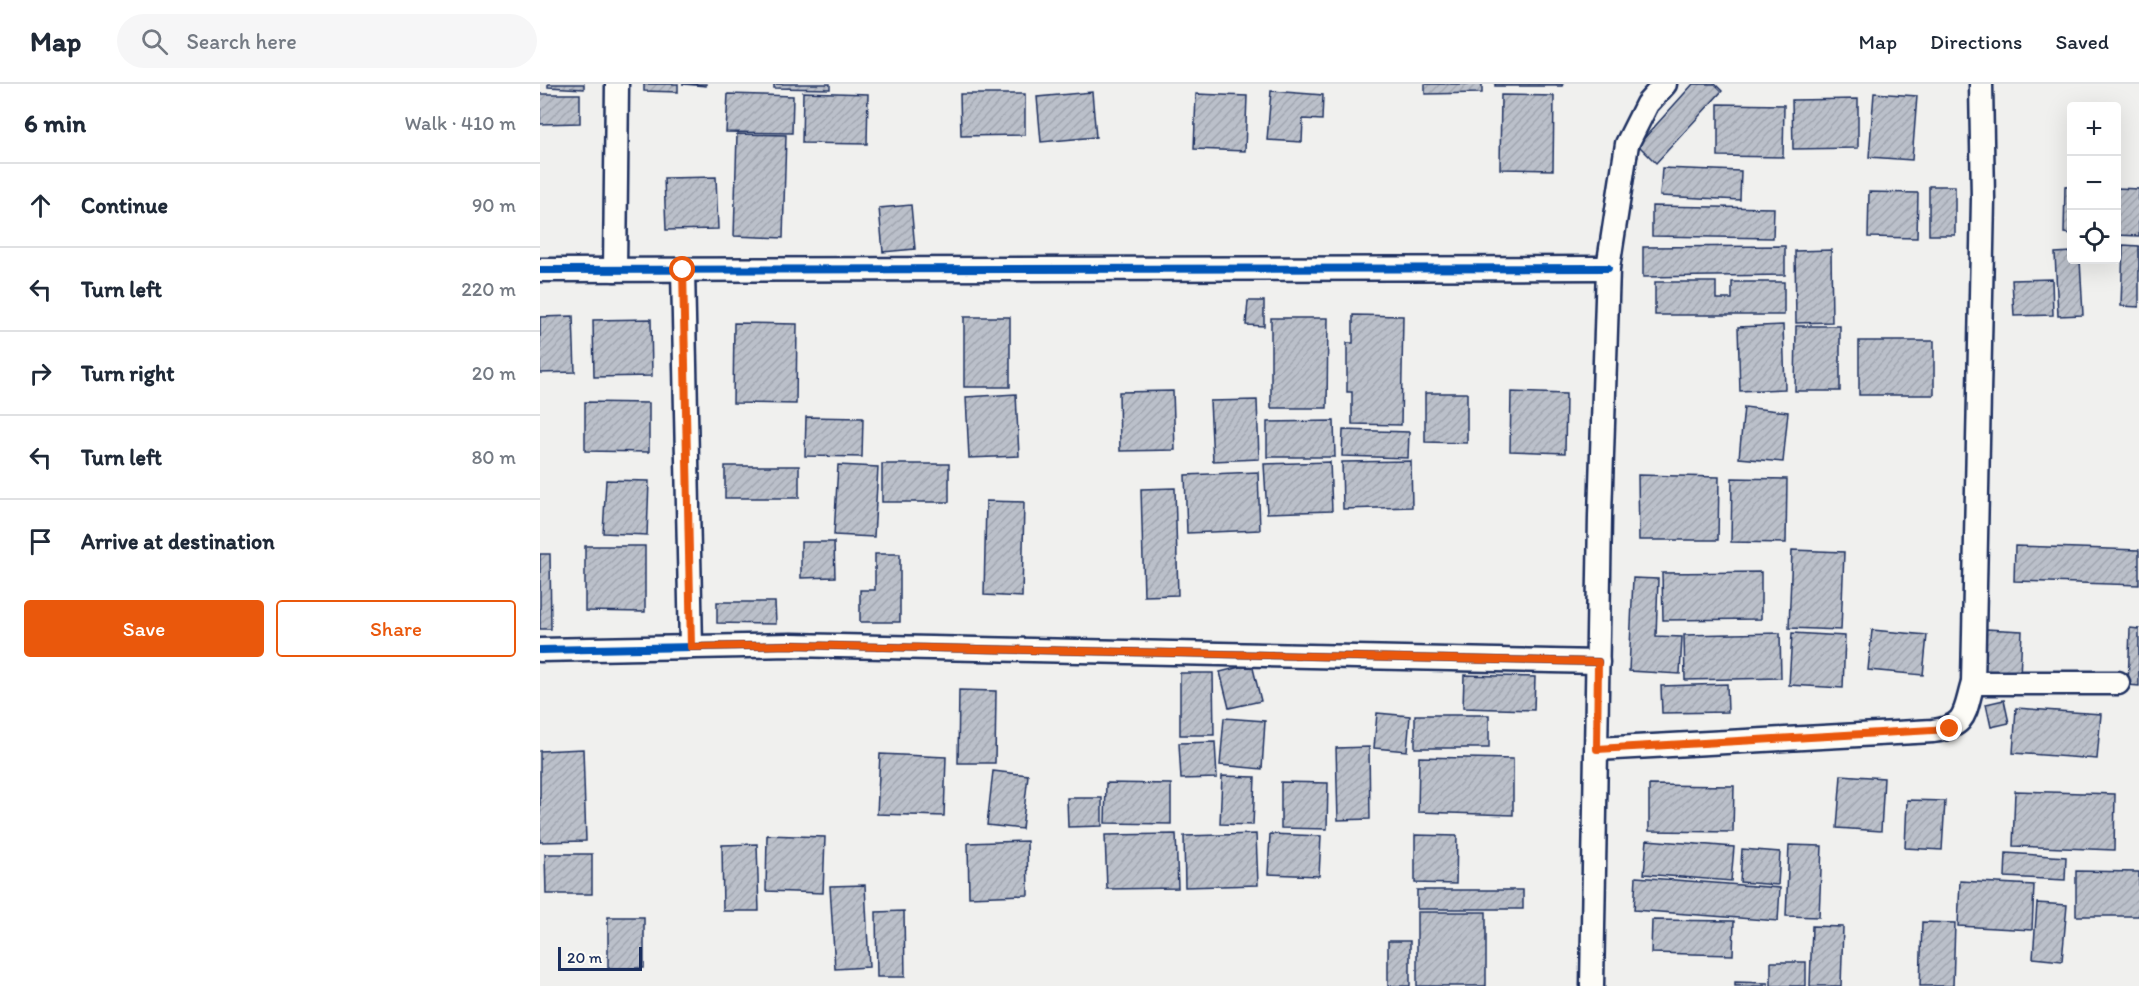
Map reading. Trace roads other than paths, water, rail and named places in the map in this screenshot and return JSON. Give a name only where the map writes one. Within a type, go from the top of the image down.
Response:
[{"type":"street","points":[[615,270],[616,84]]},
{"type":"street","points":[[1592,986],[1600,516],[1608,268],[1627,144],[1647,104],[1665,84]]},
{"type":"street","points":[[1597,749],[1950,729],[1962,720],[1973,683],[1982,210],[1981,84]]},
{"type":"street","points":[[540,270],[1608,268]]},
{"type":"street","points":[[683,270],[691,647]]},
{"type":"street","points":[[540,650],[792,645],[1598,662]]},
{"type":"street","points":[[1973,683],[2118,683]]}]
